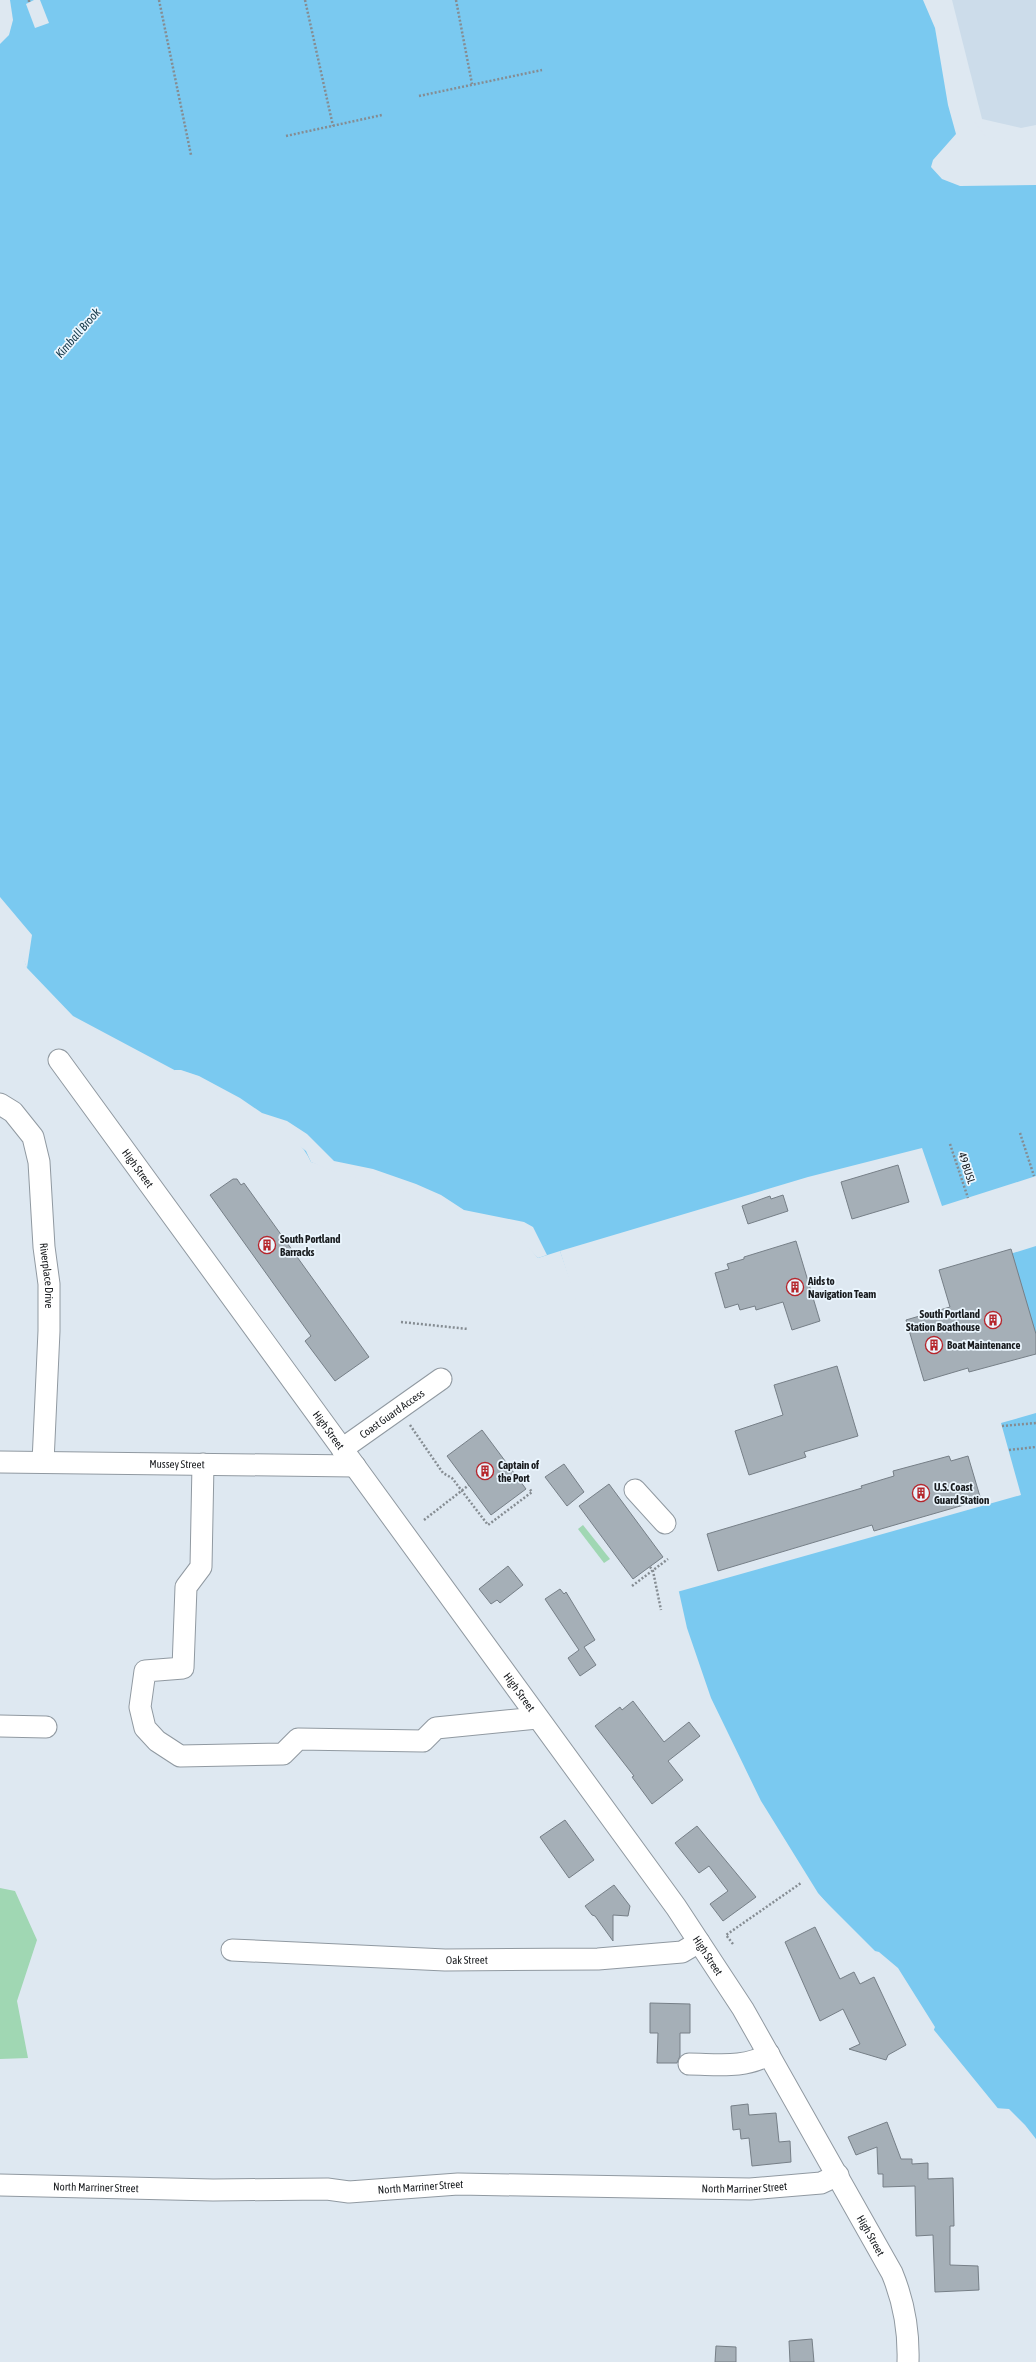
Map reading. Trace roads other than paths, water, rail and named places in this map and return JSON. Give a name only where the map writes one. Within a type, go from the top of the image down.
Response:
[{"type":"street","name":"High Street","points":[[59,1060],[676,1907],[744,2008],[892,2273],[901,2295],[907,2326],[908,2362]]},
{"type":"street","name":"Riverplace Drive","points":[[0,1104],[13,1112],[33,1137],[39,1162],[44,1247],[49,1284],[49,1331],[43,1462]]},
{"type":"street","name":"Coast Guard Access","points":[[342,1449],[441,1379]]},
{"type":"street","name":"Mussey Street","points":[[0,1462],[355,1466]]},
{"type":"street","points":[[203,1464],[202,1567],[186,1587],[183,1668],[145,1671],[140,1707],[145,1728],[156,1741],[180,1756],[283,1754],[298,1739],[423,1742],[436,1728],[537,1718]]},
{"type":"street","points":[[635,1490],[665,1523]]},
{"type":"street","points":[[0,1726],[46,1727]]},
{"type":"street","name":"Oak Street","points":[[232,1950],[445,1960],[598,1959],[682,1952],[699,1942]]},
{"type":"street","points":[[689,2064],[744,2064],[757,2062],[769,2054]]},
{"type":"street","name":"North Marriner Street","points":[[0,2185],[213,2190],[327,2189],[349,2192],[458,2184],[750,2189],[821,2183],[838,2175]]},
{"type":"water","name":"Kimball Brook","points":[[0,0],[939,0],[972,122],[985,139],[1018,142],[1036,137],[1036,2155],[881,1965],[818,1893],[761,1801],[711,1698],[687,1628],[679,1592],[560,1251],[538,1258],[515,1231],[425,1197],[311,1162],[300,1145],[274,1123],[73,1016],[27,968],[12,926],[0,911]]},
{"type":"place","name":"South Portland Barracks","points":[[267,1245]]},
{"type":"place","name":"Aids to Navigation Team","points":[[795,1287]]},
{"type":"place","name":"South Portland Station Boathouse","points":[[993,1320]]},
{"type":"place","name":"Boat Maintenance","points":[[934,1345]]},
{"type":"place","name":"Captain of the Port","points":[[485,1471]]},
{"type":"place","name":"U.S. Coast Guard Station","points":[[921,1493]]}]
